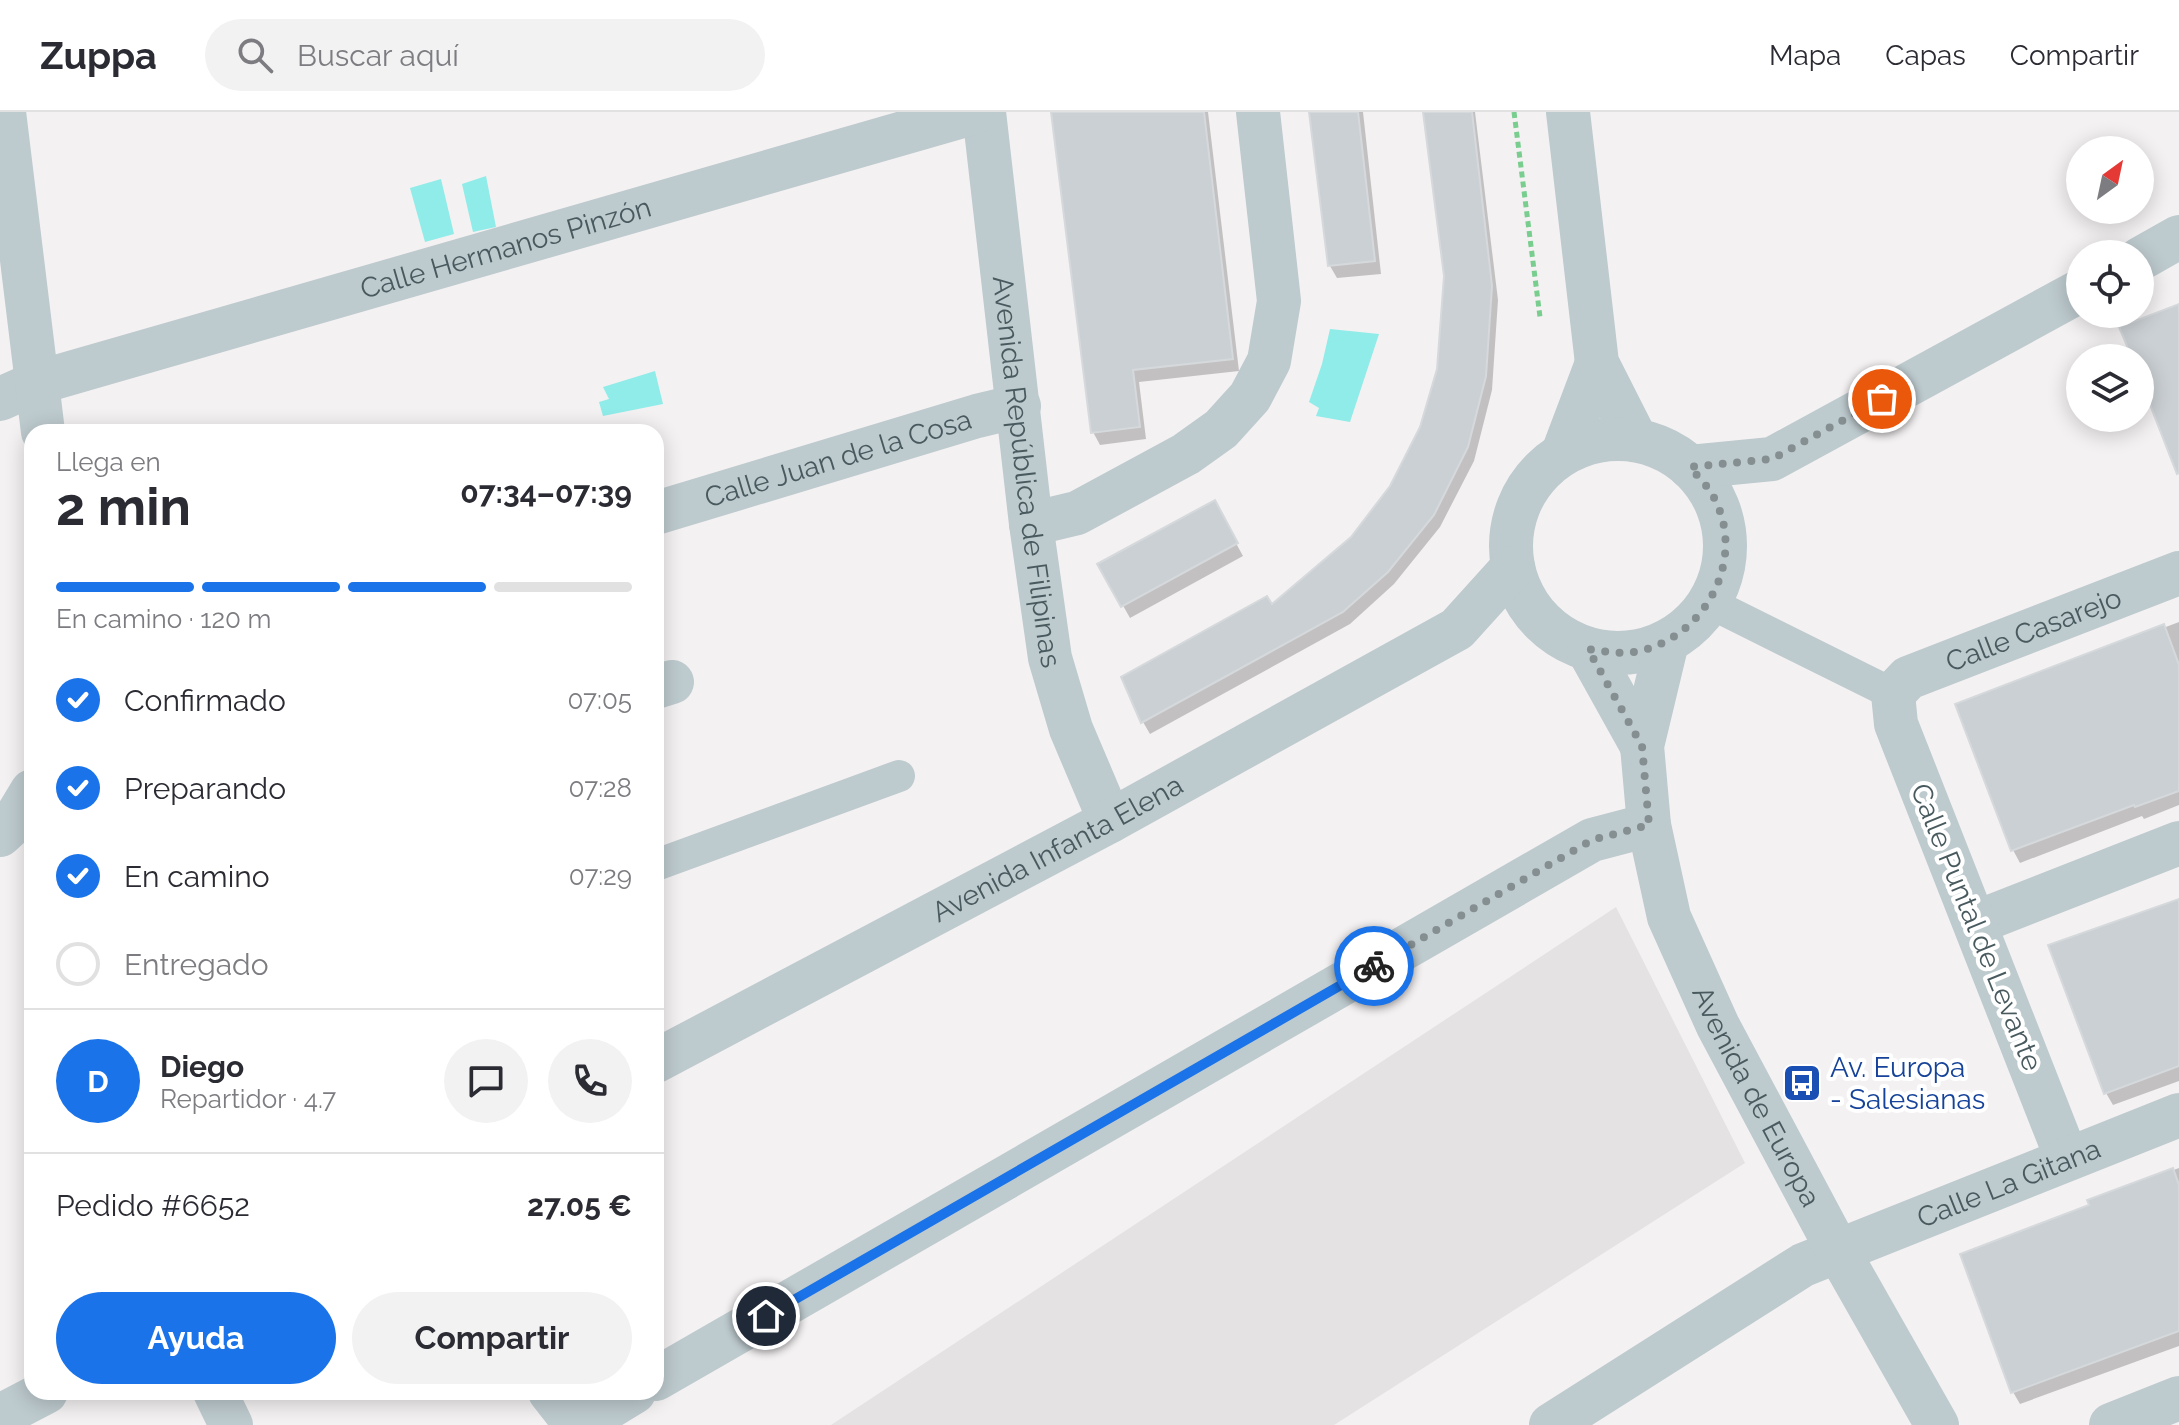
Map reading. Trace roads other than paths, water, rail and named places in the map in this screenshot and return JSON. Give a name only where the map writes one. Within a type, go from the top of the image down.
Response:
[{"type":"street","points":[[4,112],[18,391],[38,424]]},
{"type":"street","name":"Calle Hermanos Pinzón","points":[[18,391],[976,112]]},
{"type":"street","name":"Avenida República de Filipinas","points":[[984,112],[1031,524],[1050,658],[1071,729],[1110,821]]},
{"type":"street","points":[[1031,524],[1077,513],[1186,454],[1221,429],[1250,397],[1269,361],[1279,301],[1258,112]]},
{"type":"street","points":[[1568,112],[1597,363],[1636,440]]},
{"type":"street","points":[[2154,251],[2179,237]]},
{"type":"street","points":[[1690,467],[1772,459],[2066,299]]},
{"type":"street","points":[[1563,453],[1597,363]]},
{"type":"street","name":"Calle Juan de la Cosa","points":[[664,511],[1019,406]]},
{"type":"street","points":[[1610,439],[1636,440],[1671,453],[1690,467],[1711,493],[1722,524],[1725,556],[1720,581],[1710,603],[1690,625],[1667,642],[1642,651],[1614,653],[1588,649],[1563,638],[1541,621],[1523,596],[1513,567],[1511,534],[1520,502],[1538,474],[1563,453],[1610,439]]},
{"type":"street","points":[[1722,524],[1772,459]]},
{"type":"street","name":"Avenida Infanta Elena","points":[[664,1057],[1110,821],[1457,629],[1513,567]]},
{"type":"street","name":"Calle Casarejo","points":[[1893,694],[1908,678],[2179,573]]},
{"type":"street","points":[[1710,603],[1893,694]]},
{"type":"street","name":"Avenida Infanta Elena","points":[[1457,629],[1541,621]]},
{"type":"street","name":"Avenida de Europa","points":[[1667,642],[1642,746],[1649,825],[1669,917],[1718,1026],[1837,1249],[1937,1425]]},
{"type":"street","name":"Avenida de Europa","points":[[1588,649],[1642,746]]},
{"type":"street","name":"Calle Puntal de Levante","points":[[1893,694],[1896,724],[2067,1159]]},
{"type":"street","points":[[664,862],[899,776]]},
{"type":"street","points":[[664,1374],[1592,840],[1649,825]]},
{"type":"street","points":[[1975,923],[2179,843]]},
{"type":"street","name":"Calle La Gitana","points":[[1551,1425],[1612,1409],[1803,1265],[2179,1115]]},
{"type":"street","points":[[2111,1425],[2179,1398]]},
{"type":"street","points":[[0,1416],[31,1400]]},
{"type":"street","points":[[219,1400],[231,1425]]},
{"type":"street","points":[[557,1400],[578,1425],[620,1400]]},
{"type":"water","points":[[486,176],[496,227],[473,232],[462,184]]},
{"type":"water","points":[[441,179],[454,234],[425,242],[410,188]]},
{"type":"water","points":[[1330,329],[1379,334],[1350,422],[1316,416],[1319,408],[1309,402]]},
{"type":"water","points":[[655,371],[663,404],[603,416],[599,402],[609,399],[603,387]]},
{"type":"place","name":"Av. Europa - Salesianas","points":[[1802,1083]]}]
